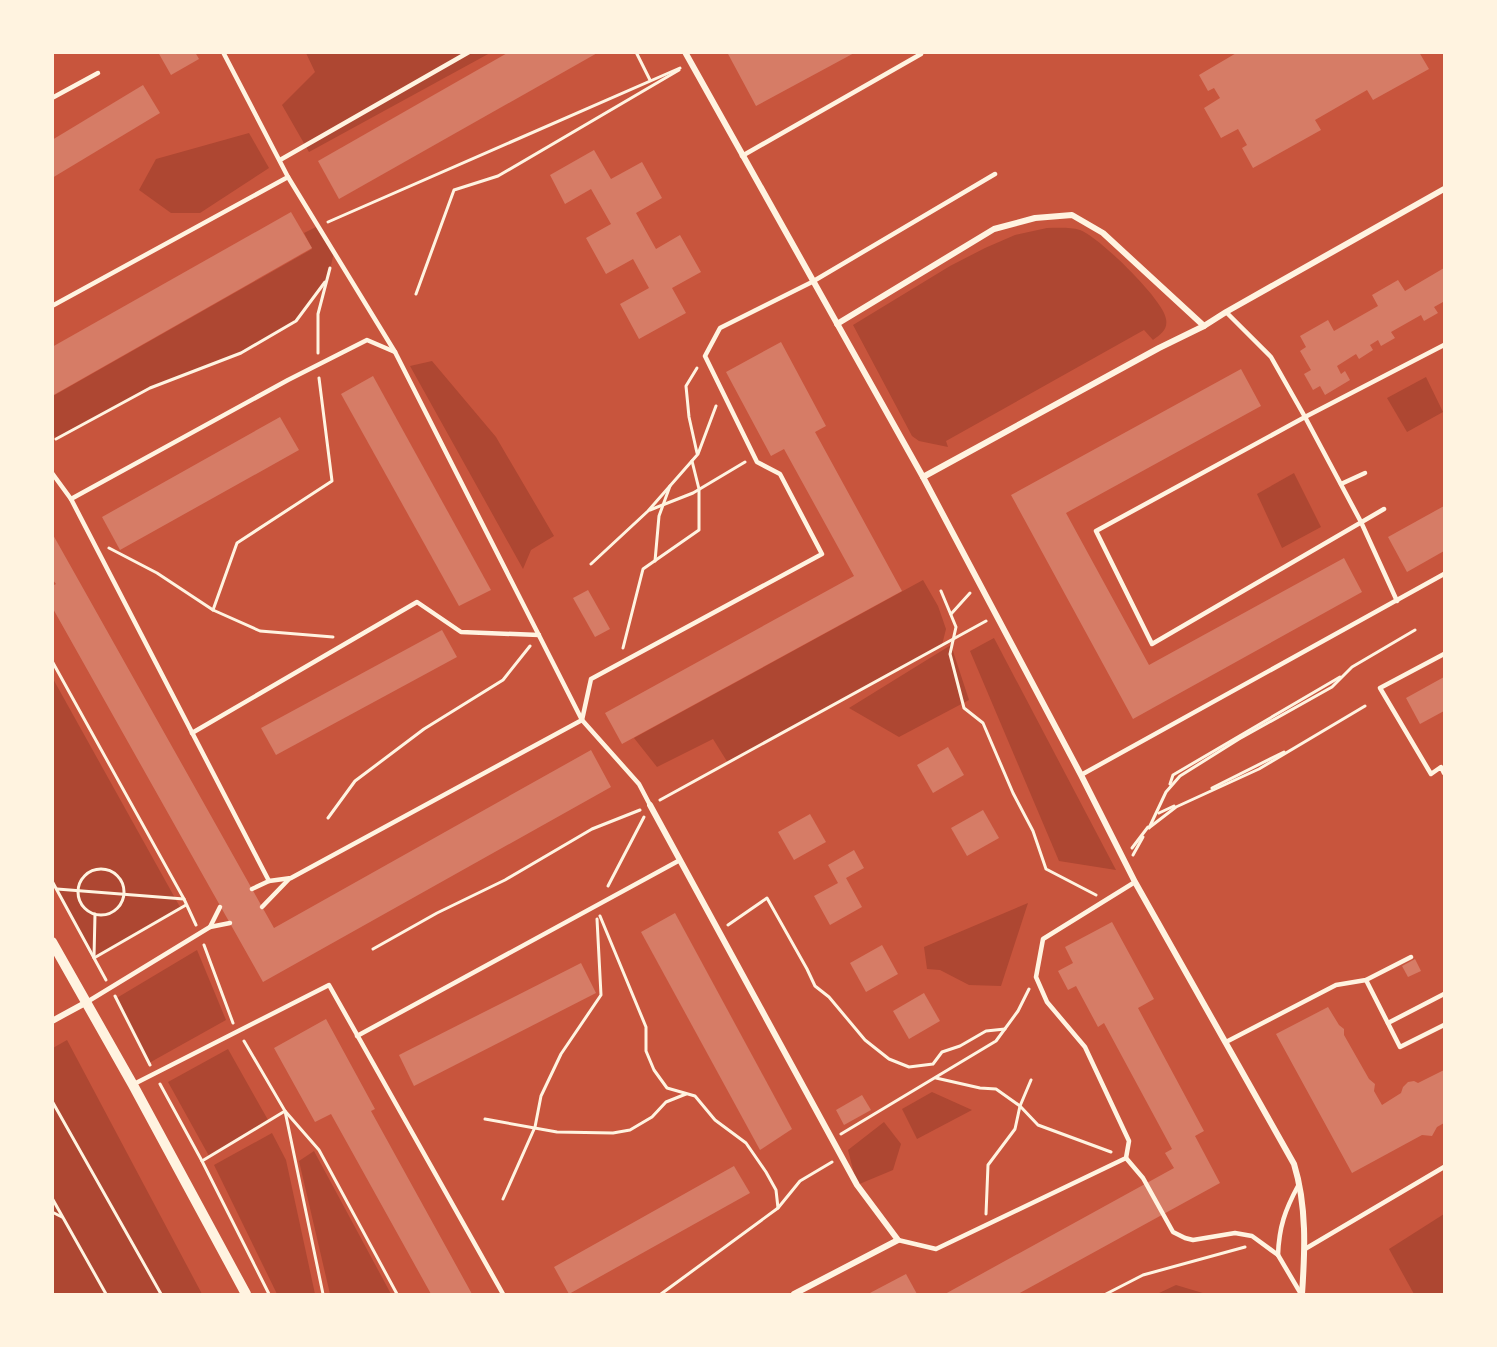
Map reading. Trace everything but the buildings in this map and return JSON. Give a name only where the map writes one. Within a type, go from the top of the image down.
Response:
[{"type":"street","points":[[685,52],[923,477],[1135,882],[1294,1164],[1300,1183],[1305,1249],[1302,1294]]},
{"type":"street","points":[[923,477],[1159,348],[1204,326],[1444,189]]},
{"type":"street","points":[[837,324],[994,229],[1035,218],[1072,214],[1102,233],[1204,326]]},
{"type":"street","points":[[651,805],[857,1185],[898,1240],[795,1294]]},
{"type":"street","points":[[52,942],[133,1085],[246,1294]]},
{"type":"street","points":[[52,1021],[87,1002]]},
{"type":"lane","points":[[223,52],[288,177],[395,352],[582,720],[639,784],[651,805]]},
{"type":"lane","points":[[280,160],[469,52]]},
{"type":"lane","points":[[742,156],[921,54],[920,52]]},
{"type":"lane","points":[[52,98],[98,73]]},
{"type":"lane","points":[[262,907],[291,878],[582,720],[591,679],[822,554],[780,474],[757,462],[705,356],[720,328],[812,282],[995,174]]},
{"type":"lane","points":[[52,306],[288,177]]},
{"type":"lane","points":[[1227,312],[1271,357],[1341,484],[1397,601]]},
{"type":"lane","points":[[71,500],[367,340],[395,352]]},
{"type":"lane","points":[[1384,509],[1152,644],[1096,531],[1305,417],[1444,345]]},
{"type":"lane","points":[[1341,484],[1365,472]]},
{"type":"lane","points":[[52,473],[71,500],[269,881]]},
{"type":"lane","points":[[1081,775],[1444,574]]},
{"type":"lane","points":[[192,733],[417,602],[461,632],[539,635]]},
{"type":"lane","points":[[1444,654],[1380,688],[1431,774],[1443,766],[1444,772]]},
{"type":"lane","points":[[357,1036],[680,860]]},
{"type":"lane","points":[[252,889],[269,881],[291,878]]},
{"type":"lane","points":[[1126,1158],[1129,1141],[1085,1047],[1047,1002],[1036,977],[1043,939],[1135,882]]},
{"type":"lane","points":[[210,927],[220,907]]},
{"type":"lane","points":[[87,1002],[210,927],[230,923]]},
{"type":"lane","points":[[1226,1042],[1336,985],[1366,980],[1411,957]]},
{"type":"lane","points":[[1366,980],[1400,1047],[1444,1024]]},
{"type":"lane","points":[[133,1085],[329,985],[503,1294]]},
{"type":"lane","points":[[1388,1023],[1444,994]]},
{"type":"lane","points":[[898,1240],[936,1249],[1126,1158]]},
{"type":"lane","points":[[1126,1158],[1143,1178],[1173,1232],[1193,1240],[1244,1233],[1252,1236],[1278,1254],[1302,1294]]},
{"type":"lane","points":[[1305,1249],[1444,1167]]},
{"type":"lane","points":[[1278,1254],[1278,1232],[1289,1203],[1300,1183]]},
{"type":"path","points":[[636,52],[651,81]]},
{"type":"path","points":[[318,226],[691,63]]},
{"type":"path","points":[[416,294],[454,190],[498,176],[691,63]]},
{"type":"path","points":[[213,610],[237,543],[332,482],[318,365],[318,314],[334,252]]},
{"type":"path","points":[[56,439],[150,388],[241,354],[296,321],[327,279]]},
{"type":"path","points":[[698,454],[689,417],[686,386],[705,356]]},
{"type":"path","points":[[591,564],[648,511],[698,454],[722,391]]},
{"type":"path","points":[[648,511],[699,489],[754,456]]},
{"type":"path","points":[[623,649],[643,569],[699,530],[699,489],[692,461]]},
{"type":"path","points":[[655,561],[660,516],[671,485]]},
{"type":"path","points":[[91,539],[158,573],[213,610],[261,631],[353,639]]},
{"type":"path","points":[[951,614],[970,593],[977,580]]},
{"type":"path","points":[[940,591],[956,627],[950,654],[964,708],[983,723],[1013,794],[1033,831],[1046,869],[1105,900]]},
{"type":"path","points":[[373,949],[437,913],[505,880],[592,829],[651,805],[996,615]]},
{"type":"path","points":[[1133,856],[1171,784],[1180,776],[1239,739],[1332,687],[1352,667],[1415,630]]},
{"type":"path","points":[[328,818],[355,782],[424,729],[503,681],[539,635]]},
{"type":"path","points":[[52,661],[184,899],[200,934],[230,1018],[285,1111],[319,1150],[397,1294]]},
{"type":"path","points":[[1124,859],[1159,813],[1173,775],[1347,673]]},
{"type":"path","points":[[1149,828],[1176,807],[1259,769],[1363,707],[1266,762],[1159,813]]},
{"type":"path","points":[[503,1199],[535,1127],[541,1096],[561,1054],[601,995],[596,906],[624,859],[651,805]]},
{"type":"path","points":[[103,868],[116,874],[124,887],[124,894],[117,909],[111,913],[95,914],[82,904],[78,890],[83,877],[96,869],[103,868]]},
{"type":"path","points":[[52,881],[202,1161],[269,1294]]},
{"type":"path","points":[[57,889],[184,899]]},
{"type":"path","points":[[719,931],[767,898],[815,986],[829,998],[865,1040],[889,1059],[909,1067],[933,1064],[942,1052],[960,1046],[986,1031],[1005,1029]]},
{"type":"path","points":[[94,958],[186,904]]},
{"type":"path","points":[[596,906],[646,1027],[646,1050],[654,1070],[667,1088],[695,1096],[715,1120],[746,1143],[776,1190],[778,1208]]},
{"type":"path","points":[[94,958],[95,914]]},
{"type":"path","points":[[832,1139],[996,1041],[1018,1011],[1036,977]]},
{"type":"path","points":[[935,1077],[980,1088],[996,1089],[1020,1106],[1038,1125],[1126,1158]]},
{"type":"path","points":[[987,1224],[988,1165],[1015,1129],[1020,1106],[1031,1080]]},
{"type":"path","points":[[485,1119],[557,1132],[613,1133],[630,1130],[652,1117],[666,1102],[687,1094]]},
{"type":"path","points":[[52,1101],[161,1294]]},
{"type":"path","points":[[202,1161],[285,1111]]},
{"type":"path","points":[[285,1111],[323,1294]]},
{"type":"path","points":[[661,1294],[778,1208],[800,1180],[842,1157]]},
{"type":"path","points":[[52,1198],[106,1294]]},
{"type":"path","points":[[52,1212],[64,1218]]},
{"type":"path","points":[[1106,1294],[1143,1275],[1249,1246],[1264,1245]]},
{"type":"shaded area","points":[[306,53],[490,53],[309,152],[282,105],[315,72]]},
{"type":"shaded area","points":[[249,133],[269,168],[200,213],[171,213],[139,190],[156,159]]},
{"type":"shaded area","points":[[318,226],[334,252],[328,279],[296,321],[241,353],[150,388],[56,439],[53,433],[53,396],[312,249],[304,233]]},
{"type":"shaded area","points":[[1047,228],[1080,230],[1101,244],[1143,284],[1154,298],[1166,319],[1165,329],[1153,340],[1144,330],[946,441],[948,447],[919,441],[912,436],[853,325],[950,266],[985,248],[1015,235]]},
{"type":"shaded area","points":[[432,361],[496,437],[554,536],[531,550],[523,569],[410,366]]},
{"type":"shaded area","points":[[1426,377],[1443,412],[1407,432],[1387,398]]},
{"type":"shaded area","points":[[1294,473],[1321,527],[1282,548],[1257,494]]},
{"type":"shaded area","points":[[923,580],[938,606],[946,629],[942,645],[728,763],[713,739],[657,767],[634,738]]},
{"type":"shaded area","points":[[994,638],[1116,870],[1059,861],[970,651]]},
{"type":"shaded area","points":[[951,645],[969,700],[899,737],[849,708]]},
{"type":"shaded area","points":[[52,677],[180,907],[93,960],[53,884]]},
{"type":"shaded area","points":[[1028,903],[1001,986],[969,985],[940,970],[927,969],[924,947]]},
{"type":"shaded area","points":[[197,950],[226,1020],[149,1063],[115,999]]},
{"type":"shaded area","points":[[67,1040],[202,1294],[53,1294],[53,1048]]},
{"type":"shaded area","points":[[228,1049],[268,1120],[209,1156],[168,1082]]},
{"type":"shaded area","points":[[932,1092],[972,1110],[917,1139],[902,1109]]},
{"type":"shaded area","points":[[884,1122],[901,1144],[893,1170],[857,1185],[848,1150]]},
{"type":"shaded area","points":[[272,1133],[286,1160],[315,1294],[277,1294],[214,1165]]},
{"type":"shaded area","points":[[314,1151],[391,1294],[330,1294],[299,1161]]},
{"type":"shaded area","points":[[1444,1214],[1444,1294],[1414,1294],[1389,1249]]},
{"type":"shaded area","points":[[1176,1285],[1206,1294],[1157,1294]]}]
